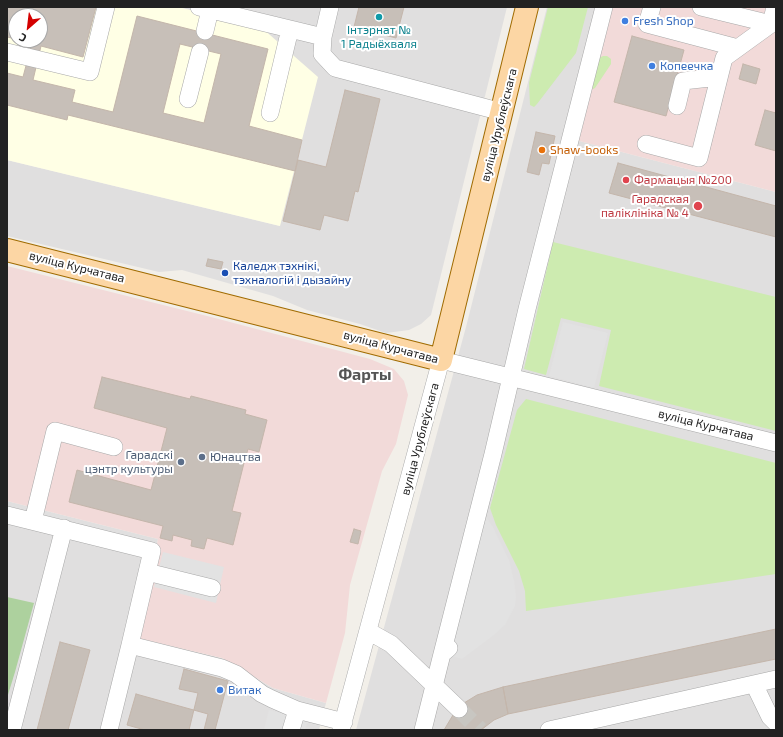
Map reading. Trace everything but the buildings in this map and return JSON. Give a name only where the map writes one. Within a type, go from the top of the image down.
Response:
[{"type":"main road","name":"вуліца Урублеўскага","points":[[441,360],[527,7]]},
{"type":"main road","name":"вуліца Курчатава","points":[[7,250],[441,360]]},
{"type":"street","points":[[7,52],[90,72],[106,7]]},
{"type":"street","points":[[330,7],[323,37],[322,54],[335,68],[502,112]]},
{"type":"street","points":[[423,730],[434,684],[446,651],[511,378],[604,7]]},
{"type":"street","points":[[652,7],[647,24],[738,48]]},
{"type":"street","points":[[701,7],[771,24]]},
{"type":"street","points":[[646,144],[699,158],[724,58],[771,24],[775,7]]},
{"type":"street","points":[[205,31],[205,8],[323,37]]},
{"type":"street","points":[[270,113],[290,29]]},
{"type":"street","points":[[188,99],[200,52]]},
{"type":"street","points":[[677,106],[683,81],[719,77]]},
{"type":"street","name":"вуліца Курчатава","points":[[441,360],[776,443]]},
{"type":"street","name":"вуліца Урублеўскага","points":[[342,726],[441,360]]},
{"type":"street","points":[[33,521],[55,432],[114,447]]},
{"type":"street","points":[[7,515],[152,551],[109,730]]},
{"type":"street","points":[[12,730],[64,528]]},
{"type":"street","points":[[147,572],[212,588]]},
{"type":"street","points":[[368,631],[392,644],[459,709]]},
{"type":"street","points":[[130,645],[222,668],[236,674],[262,694],[297,710],[342,726]]},
{"type":"street","points":[[549,730],[776,680]]},
{"type":"street","points":[[754,684],[770,717],[776,723]]},
{"type":"street","points":[[292,730],[297,710]]},
{"type":"shaded area","points":[[7,7],[178,7],[262,28],[318,77],[280,226],[7,160]]},
{"type":"shaded area","points":[[178,7],[507,7],[431,315],[421,324],[409,330],[386,333],[360,324],[307,310],[273,296],[182,270],[159,272],[7,236],[7,160],[280,226],[262,28]]},
{"type":"shaded area","points":[[547,7],[599,7],[568,138],[776,192],[776,730],[356,730],[466,327]]},
{"type":"shaded area","points":[[599,7],[776,7],[776,192],[568,138]]},
{"type":"shaded area","points":[[7,266],[211,317],[370,359],[394,369],[404,381],[408,395],[396,444],[382,471],[350,585],[345,633],[326,703],[273,688],[222,658],[137,638],[158,539],[7,501]]},
{"type":"shaded area","points":[[563,322],[608,333],[594,388],[549,376]]},
{"type":"shaded area","points":[[7,501],[158,539],[137,638],[222,658],[273,688],[326,703],[319,730],[7,730]]},
{"type":"shaded area","points":[[484,514],[493,527],[509,560],[514,581],[516,597],[515,606],[505,625],[462,659],[447,655]]},
{"type":"shaded area","points":[[163,552],[224,567],[216,603],[154,587]]},
{"type":"shaded area","points":[[269,710],[308,720],[305,730],[264,730]]},
{"type":"green space","points":[[548,7],[588,7],[576,53],[534,107],[530,105],[529,83]]},
{"type":"green space","points":[[607,56],[611,59],[611,64],[593,89],[592,87],[599,58]]},
{"type":"green space","points":[[553,242],[776,297],[776,431],[599,386],[611,330],[561,318],[546,375],[524,369]]},
{"type":"green space","points":[[526,399],[776,463],[776,574],[526,611],[525,591],[519,571],[496,525],[490,508],[517,410]]},
{"type":"green space","points":[[7,597],[34,603],[7,698]]},
{"type":"tunnel","points":[[459,709],[480,730]]},
{"type":"place","name":"Інтэрнат № 1 Радыёхваля","points":[[379,17]]},
{"type":"place","name":"Fresh Shop","points":[[625,21]]},
{"type":"place","name":"Копеечка","points":[[652,66]]},
{"type":"place","name":"Shaw-books","points":[[542,150]]},
{"type":"place","name":"Фармацыя №200","points":[[626,180]]},
{"type":"place","name":"Гарадская паліклініка № 4","points":[[698,206]]},
{"type":"place","name":"Каледж тэхнікі, тэхналогій і дызайну","points":[[225,273]]},
{"type":"place","name":"Юнацтва","points":[[202,457]]},
{"type":"place","name":"Гарадскі цэнтр культуры","points":[[181,462]]},
{"type":"place","name":"Витак","points":[[220,690]]},
{"type":"district","name":"Фарты","points":[[365,375]]}]
